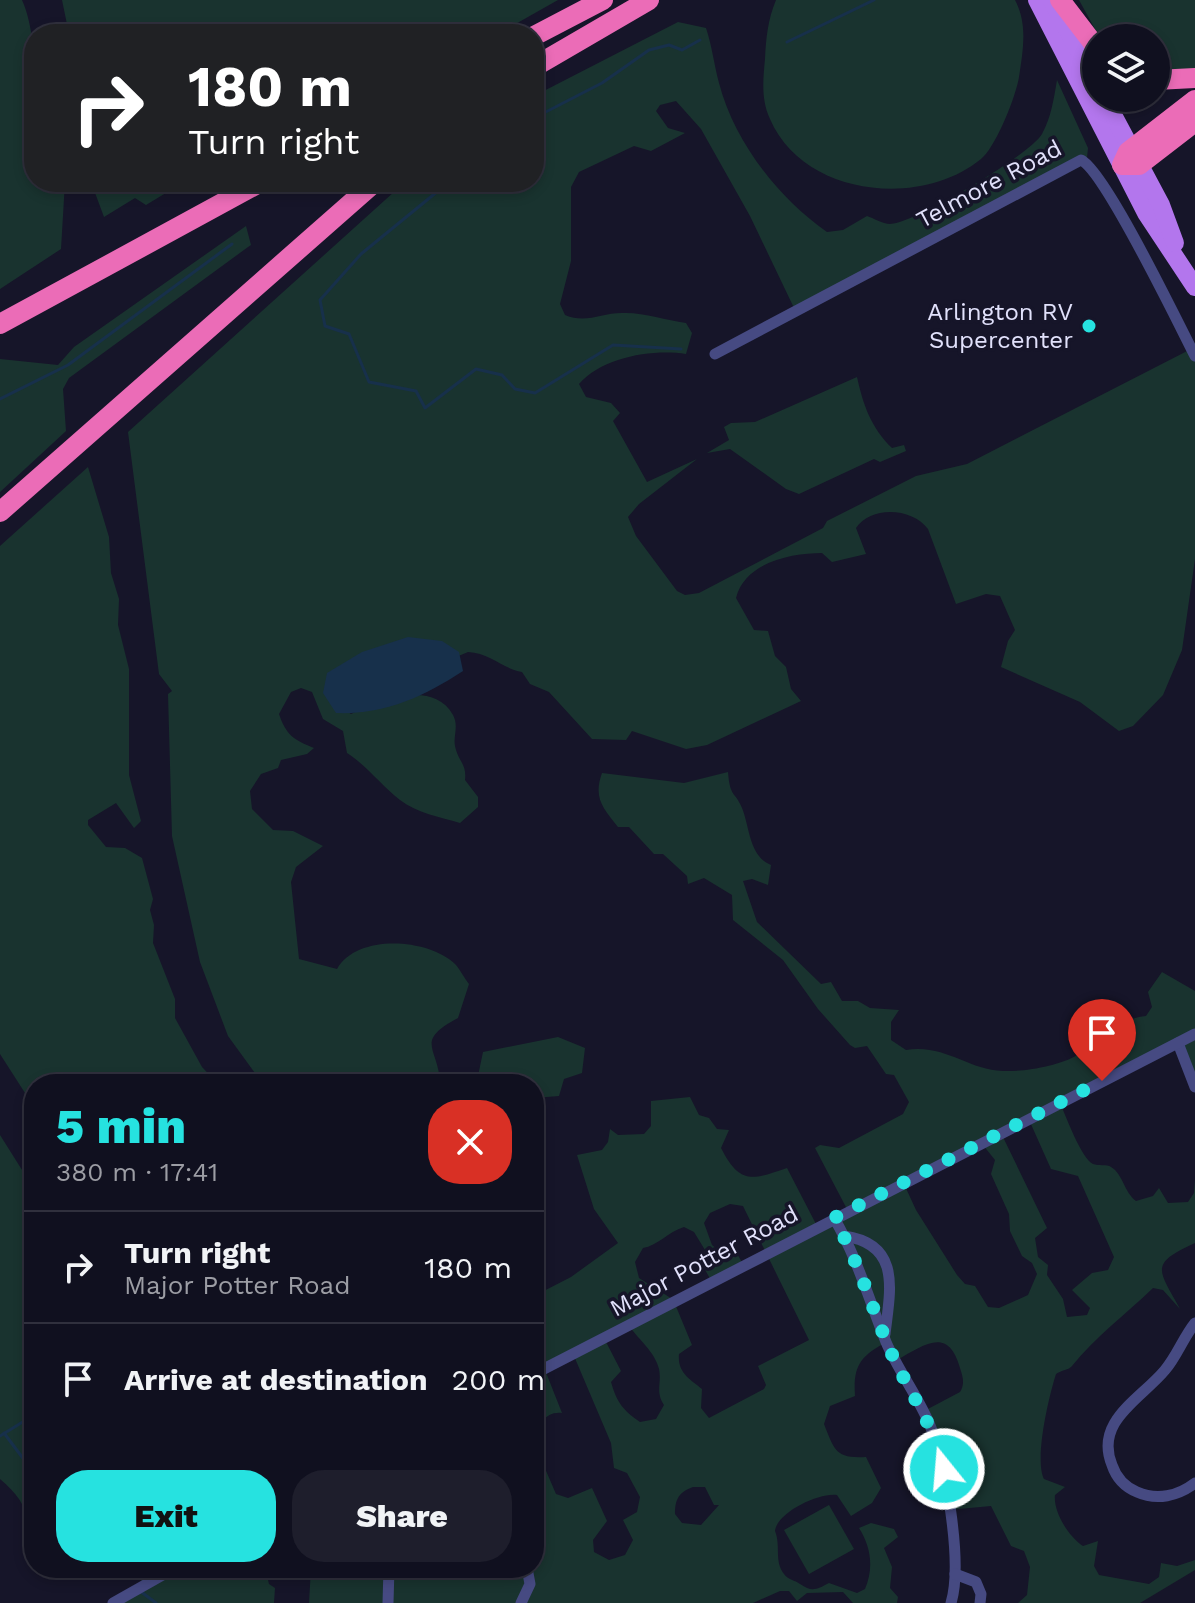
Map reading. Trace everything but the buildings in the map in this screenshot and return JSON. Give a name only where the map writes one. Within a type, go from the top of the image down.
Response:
[{"type":"highway","points":[[544,31],[603,0]]},
{"type":"highway","points":[[544,61],[649,0]]},
{"type":"highway","points":[[1060,0],[1082,29]]},
{"type":"highway","points":[[1170,79],[1195,78]]},
{"type":"highway","points":[[1131,160],[1195,100]]},
{"type":"highway","points":[[1131,160],[1195,122]]},
{"type":"highway","points":[[0,324],[243,192]]},
{"type":"highway","points":[[0,512],[364,192]]},
{"type":"main road","points":[[1037,0],[1131,160]]},
{"type":"main road","points":[[1052,0],[1082,57]]},
{"type":"main road","points":[[1110,112],[1131,160],[1146,213],[1183,264],[1195,287]]},
{"type":"street","name":"Telmore Road","points":[[715,354],[1081,160],[1088,163],[1110,198],[1195,356]]},
{"type":"street","name":"Major Potter Road","points":[[544,1369],[1195,1034]]},
{"type":"street","points":[[1178,1043],[1192,1065],[1187,1072],[1195,1087]]},
{"type":"street","points":[[834,1218],[885,1338],[924,1413],[940,1453],[955,1574],[951,1603]]},
{"type":"street","points":[[844,1236],[869,1242],[885,1261],[891,1297],[885,1338]]},
{"type":"street","points":[[1195,1323],[1173,1361],[1147,1392],[1117,1416],[1108,1448],[1119,1478],[1138,1493],[1163,1497],[1195,1483]]},
{"type":"street","points":[[955,1574],[976,1582],[981,1594],[980,1603]]},
{"type":"street","points":[[113,1603],[157,1578]]},
{"type":"street","points":[[388,1603],[389,1578]]},
{"type":"street","points":[[521,1603],[530,1584],[529,1578]]},
{"type":"green space","points":[[0,0],[22,0],[29,24],[24,24],[24,192],[64,192],[61,249],[0,289]]},
{"type":"green space","points":[[62,0],[558,0],[516,24],[67,24]]},
{"type":"green space","points":[[776,0],[1015,0],[1023,28],[1019,77],[1004,121],[987,153],[956,175],[927,185],[896,189],[865,187],[835,179],[808,165],[786,145],[765,105],[766,44]]},
{"type":"green space","points":[[1079,0],[1195,0],[1195,75],[1170,76],[1170,24],[1092,24]]},
{"type":"green space","points":[[678,22],[706,28],[726,105],[747,147],[775,185],[827,232],[843,230],[867,216],[887,224],[903,221],[946,201],[995,171],[1042,134],[1050,115],[1057,80],[1088,148],[1087,158],[795,310],[750,216],[701,129],[676,101],[660,105],[656,111],[668,128],[685,133],[651,151],[634,146],[579,172],[571,187],[571,261],[560,304],[565,315],[573,317],[638,314],[686,323],[692,333],[686,354],[644,354],[614,361],[579,384],[586,397],[611,403],[620,413],[613,421],[647,482],[697,459],[639,504],[628,517],[636,536],[677,591],[685,595],[699,593],[823,528],[827,521],[916,476],[967,464],[1195,347],[1195,559],[1182,650],[1163,695],[1133,726],[1119,731],[1080,702],[1001,667],[1008,641],[1015,630],[1000,596],[986,594],[956,604],[928,529],[913,517],[892,512],[871,516],[856,528],[866,554],[832,562],[822,553],[784,558],[759,568],[741,586],[736,598],[754,630],[768,631],[775,656],[786,667],[791,689],[801,701],[707,745],[686,749],[632,731],[626,740],[592,739],[549,692],[530,684],[522,672],[468,652],[340,706],[351,714],[390,699],[419,695],[444,704],[455,719],[455,746],[465,770],[465,780],[478,797],[478,807],[460,823],[421,811],[400,800],[347,753],[343,731],[323,719],[312,692],[301,688],[291,692],[279,714],[292,736],[314,748],[307,754],[281,760],[278,768],[261,774],[250,791],[252,809],[273,830],[293,831],[323,846],[296,867],[291,882],[299,959],[337,969],[360,950],[376,945],[411,945],[443,955],[455,964],[469,984],[458,1018],[444,1026],[432,1040],[439,1074],[256,1074],[228,1036],[200,962],[172,836],[168,694],[172,691],[159,674],[128,432],[394,192],[544,192],[544,91]]},
{"type":"green space","points":[[95,192],[167,192],[146,205],[135,198],[104,217]]},
{"type":"green space","points":[[246,226],[251,245],[69,378],[63,389],[66,431],[0,492],[0,359],[58,365],[74,347]]},
{"type":"green space","points":[[857,377],[873,424],[892,448],[904,445],[906,451],[880,462],[874,459],[799,494],[786,489],[730,449],[707,453],[729,440],[724,427],[731,423],[755,422]]},
{"type":"green space","points":[[88,467],[109,537],[111,573],[119,599],[118,625],[129,669],[129,775],[141,821],[134,828],[116,803],[88,820],[88,825],[106,847],[125,848],[142,858],[153,899],[150,910],[154,925],[153,943],[175,999],[175,1018],[209,1074],[24,1074],[24,1091],[0,1054],[0,546]]},
{"type":"green space","points":[[728,772],[731,790],[742,808],[754,848],[771,865],[768,885],[752,879],[743,881],[757,922],[821,984],[831,982],[842,1001],[858,1001],[870,1008],[899,1010],[891,1022],[891,1040],[906,1050],[933,1051],[990,1070],[1041,1068],[1080,1053],[1088,1043],[1092,1028],[1146,1016],[1152,1007],[1148,992],[1162,972],[1195,991],[1195,1093],[1174,1046],[1060,1103],[1088,1160],[1115,1170],[1136,1201],[1153,1196],[1159,1188],[1168,1203],[1188,1202],[1194,1193],[1195,1180],[1195,1243],[1170,1257],[1162,1269],[1180,1309],[1163,1290],[1153,1288],[1071,1367],[1056,1374],[1046,1412],[1041,1470],[1044,1479],[1065,1487],[1055,1495],[1055,1502],[1067,1530],[1083,1546],[1098,1541],[1094,1566],[1099,1575],[1149,1584],[1159,1577],[1161,1563],[1177,1566],[1195,1560],[1195,1570],[1140,1603],[1018,1603],[1027,1595],[1030,1567],[1024,1551],[1011,1546],[991,1506],[948,1510],[926,1410],[962,1389],[963,1377],[955,1355],[942,1343],[934,1343],[897,1360],[887,1342],[864,1357],[855,1377],[855,1396],[830,1406],[824,1424],[837,1451],[848,1456],[866,1457],[881,1488],[872,1503],[851,1516],[837,1495],[810,1500],[783,1517],[775,1531],[779,1564],[787,1578],[811,1589],[829,1583],[857,1593],[865,1589],[870,1565],[869,1550],[859,1528],[871,1523],[894,1529],[898,1537],[884,1548],[892,1567],[890,1588],[898,1597],[897,1603],[853,1603],[843,1592],[807,1593],[797,1601],[789,1591],[780,1591],[753,1603],[309,1603],[310,1578],[544,1578],[544,1466],[556,1494],[568,1498],[592,1488],[607,1521],[593,1540],[594,1552],[609,1560],[625,1555],[633,1540],[623,1520],[637,1512],[640,1497],[627,1473],[614,1468],[611,1443],[574,1356],[545,1370],[562,1413],[551,1414],[544,1419],[544,1291],[571,1277],[618,1243],[594,1209],[577,1155],[602,1150],[608,1142],[610,1129],[618,1135],[644,1134],[651,1126],[651,1101],[690,1097],[699,1115],[709,1118],[717,1129],[729,1130],[721,1148],[741,1174],[756,1177],[787,1168],[817,1226],[848,1211],[815,1148],[820,1145],[839,1148],[903,1114],[909,1102],[894,1075],[886,1074],[867,1046],[855,1048],[850,1045],[818,1009],[783,960],[733,920],[732,895],[704,878],[688,884],[687,876],[663,854],[654,854],[629,827],[618,827],[599,796],[602,773],[684,783]],"holes":[[[1030,1122],[1051,1169],[1078,1176],[1114,1257],[1108,1270],[1092,1273],[1072,1290],[1090,1308],[1087,1315],[1067,1317],[1063,1299],[1047,1275],[1048,1265],[1038,1257],[1035,1238],[1047,1228],[1002,1135]],[[983,1145],[995,1160],[991,1174],[1009,1214],[1010,1231],[1022,1256],[1032,1263],[1037,1274],[1028,1295],[999,1308],[988,1307],[975,1286],[965,1284],[957,1275],[916,1210],[904,1184]],[[730,1204],[743,1206],[809,1340],[758,1366],[766,1385],[764,1389],[709,1418],[701,1408],[702,1389],[680,1366],[679,1354],[692,1345],[675,1304],[677,1302],[639,1278],[635,1262],[643,1248],[684,1227],[694,1232],[705,1250],[700,1261],[712,1282],[744,1266],[734,1248],[719,1251],[712,1245],[704,1223],[710,1213]],[[630,1327],[650,1352],[659,1369],[659,1391],[664,1405],[656,1419],[640,1422],[621,1405],[611,1382],[621,1371],[605,1340]],[[705,1487],[714,1505],[719,1505],[701,1525],[682,1523],[675,1514],[677,1500],[684,1491]]]},
{"type":"green space","points":[[558,1037],[585,1048],[582,1073],[564,1079],[559,1096],[544,1097],[544,1074],[478,1074],[483,1052]]},
{"type":"green space","points":[[0,1135],[24,1173],[24,1509],[13,1491],[0,1479]]},
{"type":"green space","points":[[829,1505],[854,1549],[809,1574],[784,1530]]},
{"type":"green space","points":[[140,1578],[268,1578],[275,1588],[274,1603],[116,1603],[144,1587]]},
{"type":"water","points":[[408,637],[442,641],[459,652],[463,671],[433,689],[387,707],[336,713],[323,693],[327,673],[362,652]]},
{"type":"waterway","points":[[787,42],[874,0]]},
{"type":"waterway","points":[[544,113],[602,83],[649,50],[669,45],[682,50],[700,40]]},
{"type":"waterway","points":[[437,192],[361,254],[320,300],[325,326],[349,334],[369,382],[416,391],[425,408],[476,369],[502,375],[515,389],[535,393],[613,345],[681,349]]},
{"type":"waterway","points":[[0,399],[68,365],[232,244]]},
{"type":"waterway","points":[[0,1436],[24,1421]]},
{"type":"waterway","points":[[4,1433],[24,1460]]},
{"type":"waterway","points":[[140,1591],[156,1603]]},
{"type":"place","name":"Arlington RV Supercenter","points":[[1089,326]]},
{"type":"route","points":[[944,1469],[929,1424],[892,1354],[863,1277],[834,1218],[1102,1081]]}]
